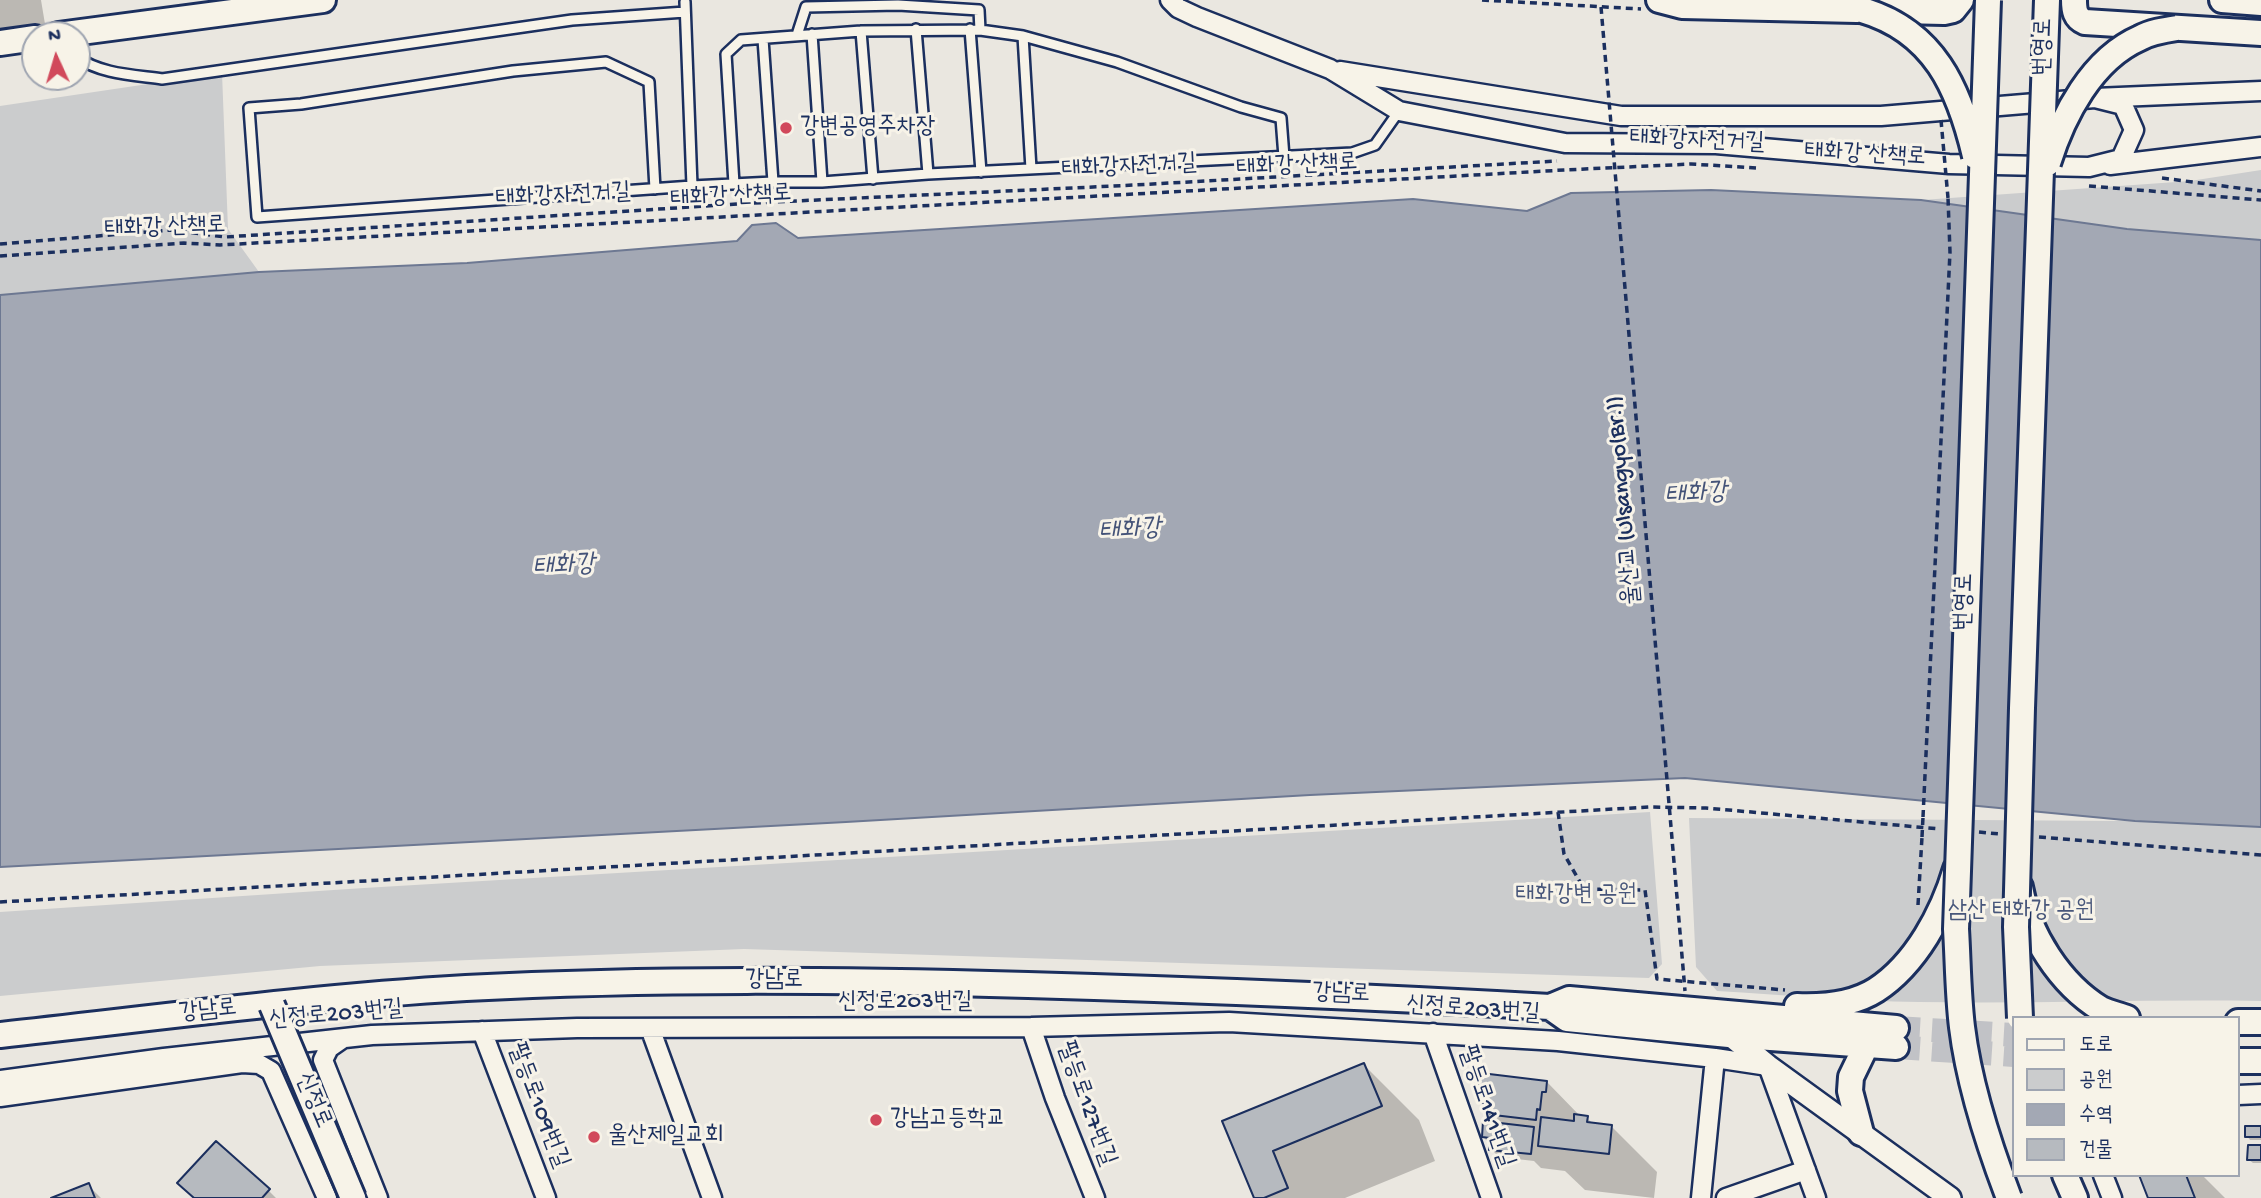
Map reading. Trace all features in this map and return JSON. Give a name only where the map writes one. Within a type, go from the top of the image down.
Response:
[{"type":"main road","points":[[91,31],[320,0]]},
{"type":"main road","points":[[1671,3],[1944,12],[1953,10],[1961,0]]},
{"type":"main road","name":"번영로","points":[[1988,0],[1956,942],[1965,1051],[1978,1104],[2009,1198]]},
{"type":"main road","name":"번영로","points":[[2020,1016],[2016,926],[2017,870],[2047,0]]},
{"type":"main road","points":[[2074,0],[2075,13],[2085,22],[2261,33]]},
{"type":"main road","points":[[2222,0],[2261,3]]},
{"type":"main road","points":[[1863,10],[1894,22],[1912,33],[1938,62],[1960,108],[1981,185]]},
{"type":"main road","points":[[2040,187],[2067,116],[2098,70],[2120,49],[2138,38],[2177,28]]},
{"type":"main road","points":[[0,43],[21,40]]},
{"type":"main road","points":[[1692,1004],[1730,1000],[1814,1007],[1849,1001],[1874,991],[1894,976],[1910,957],[1938,914],[1949,892],[1957,866]]},
{"type":"main road","points":[[2017,870],[2029,920],[2061,972],[2081,994],[2103,1010],[2121,1016]]},
{"type":"main road","name":"강남로","points":[[0,1035],[272,1005],[464,989],[767,981],[886,981],[1228,990],[1550,1007],[1569,999],[1692,1004],[1896,1037],[1866,1046],[1729,1035],[1567,1019],[1550,1007]]},
{"type":"main road","name":"신정로","points":[[272,1005],[352,1198]]},
{"type":"main road","points":[[2240,1022],[2261,1022]]},
{"type":"main road","points":[[2240,1038],[2261,1038]]},
{"type":"main road","points":[[1861,1133],[1850,1091],[1851,1077],[1866,1046]]},
{"type":"main road","points":[[2240,1061],[2261,1061]]},
{"type":"main road","points":[[2067,1177],[2075,1198]]},
{"type":"street","points":[[1170,0],[1178,8],[1197,17],[1330,69],[1399,111],[1565,143],[1716,144],[1949,164],[2090,167],[2261,147]]},
{"type":"street","points":[[1330,69],[1622,116],[1881,116],[2095,98],[2261,91]]},
{"type":"street","points":[[2095,98],[2261,100]]},
{"type":"street","points":[[2090,167],[2121,159],[2134,130],[2123,104],[2095,98]]},
{"type":"street","points":[[1692,1004],[1768,1066],[1950,1198]]},
{"type":"street","name":"신정로203번길","points":[[0,1080],[164,1058],[372,1035],[650,1028],[1031,1027],[1229,1022],[1558,1041],[1768,1066]]},
{"type":"street","name":"팔등로127번길","points":[[1031,1027],[1055,1098],[1095,1198]]},
{"type":"street","points":[[650,1028],[712,1198]]},
{"type":"street","name":"팔등로109번길","points":[[482,1031],[546,1198]]},
{"type":"street","name":"팔등로141번길","points":[[1433,1032],[1491,1198]]},
{"type":"street","points":[[342,1038],[329,1048],[323,1060],[378,1198]]},
{"type":"street","points":[[1701,1198],[1715,1058]]},
{"type":"street","points":[[0,1097],[242,1063],[259,1064],[271,1071],[327,1198]]},
{"type":"street","points":[[1768,1066],[1816,1198]]},
{"type":"street","points":[[2240,1095],[2261,1094]]},
{"type":"street","points":[[1726,1198],[1806,1170]]},
{"type":"street","points":[[2105,1177],[2112,1198]]},
{"type":"lane","points":[[797,36],[806,7],[898,5],[979,10],[980,30]]},
{"type":"lane","points":[[91,65],[122,74],[162,79],[572,20],[685,7],[692,186]]},
{"type":"lane","points":[[916,29],[928,174]]},
{"type":"lane","points":[[970,29],[981,172]]},
{"type":"lane","points":[[734,184],[726,54],[741,40],[861,31],[980,30],[1023,36],[1117,62],[1241,107],[1281,118],[1284,157]]},
{"type":"lane","points":[[861,31],[873,179]]},
{"type":"lane","points":[[812,34],[822,182]]},
{"type":"lane","points":[[1023,36],[1031,169]]},
{"type":"lane","points":[[763,39],[773,181]]},
{"type":"lane","points":[[655,189],[649,82],[606,62],[513,71],[301,104],[249,108],[257,217],[773,181],[822,182],[928,174],[1352,153],[1375,145],[1399,111]]},
{"type":"path","name":"울산교 (Ulsangyo(Br.))","points":[[1482,0],[1601,6],[1692,1004]]},
{"type":"path","points":[[1918,905],[1950,251],[1940,114]]},
{"type":"path","name":"태화강자전거길","points":[[1613,158],[1625,157]]},
{"type":"path","name":"태화강자전거길","points":[[0,244],[171,230],[225,237],[753,203],[1162,184],[1565,160]]},
{"type":"path","name":"태화강 산책로","points":[[0,256],[184,243],[220,245],[1577,169],[1691,164],[1760,168]]},
{"type":"path","points":[[1938,175],[1952,176]]},
{"type":"path","points":[[2149,177],[2261,191]]},
{"type":"path","points":[[2090,187],[2185,192],[2261,201]]},
{"type":"path","points":[[0,902],[1648,807],[1706,808],[1949,829]]},
{"type":"path","points":[[1558,812],[1564,854],[1584,889],[1645,890],[1657,979],[1791,989]]},
{"type":"path","points":[[1976,832],[2003,834]]},
{"type":"path","points":[[2030,836],[2261,855]]},
{"type":"green space","points":[[222,73],[228,229],[259,272],[0,295],[0,106]]},
{"type":"green space","points":[[2261,170],[2261,240],[2127,229],[1922,200],[2190,181]]},
{"type":"green space","name":"태화강변 공원","points":[[1650,812],[1662,964],[1649,978],[744,949],[320,966],[0,996],[0,912]]},
{"type":"green space","name":"삼산 태화강 공원","points":[[1689,818],[2261,822],[2261,1001],[1919,1002],[1717,991],[1696,967]]},
{"type":"water","name":"태화강","points":[[1711,190],[1921,200],[2127,229],[2261,240],[2261,827],[2135,821],[1685,778],[1310,795],[0,867],[0,295],[259,272],[467,263],[737,241],[752,225],[776,223],[798,238],[1413,199],[1527,211],[1571,193]]},
{"type":"building","points":[[1364,1063],[1382,1106],[1273,1151],[1288,1188],[1264,1198],[1254,1198],[1222,1121]]},
{"type":"building","points":[[1481,1073],[1547,1081],[1536,1120],[1485,1114],[1486,1103],[1482,1103],[1485,1085],[1479,1085]]},
{"type":"building","points":[[1574,1114],[1588,1116],[1587,1122],[1612,1125],[1609,1154],[1538,1146],[1541,1117],[1574,1121]]},
{"type":"building","points":[[1483,1121],[1534,1127],[1531,1154],[1489,1150],[1490,1138],[1482,1137]]},
{"type":"building","points":[[2245,1126],[2261,1126],[2261,1137],[2245,1137]]},
{"type":"building","points":[[216,1141],[270,1189],[262,1198],[194,1198],[177,1183]]},
{"type":"building","points":[[2248,1145],[2261,1145],[2261,1160],[2247,1160]]},
{"type":"building","points":[[2140,1177],[2187,1177],[2195,1198],[2148,1198]]},
{"type":"building","points":[[89,1183],[95,1198],[51,1198]]},
{"type":"tunnel","points":[[1896,1028],[2012,1035]]},
{"type":"tunnel","points":[[1896,1047],[2012,1055]]},
{"type":"place","name":"강변공영주차장","points":[[786,128]]},
{"type":"place","name":"강남고등학교","points":[[876,1120]]},
{"type":"place","name":"울산제일교회","points":[[594,1137]]}]
